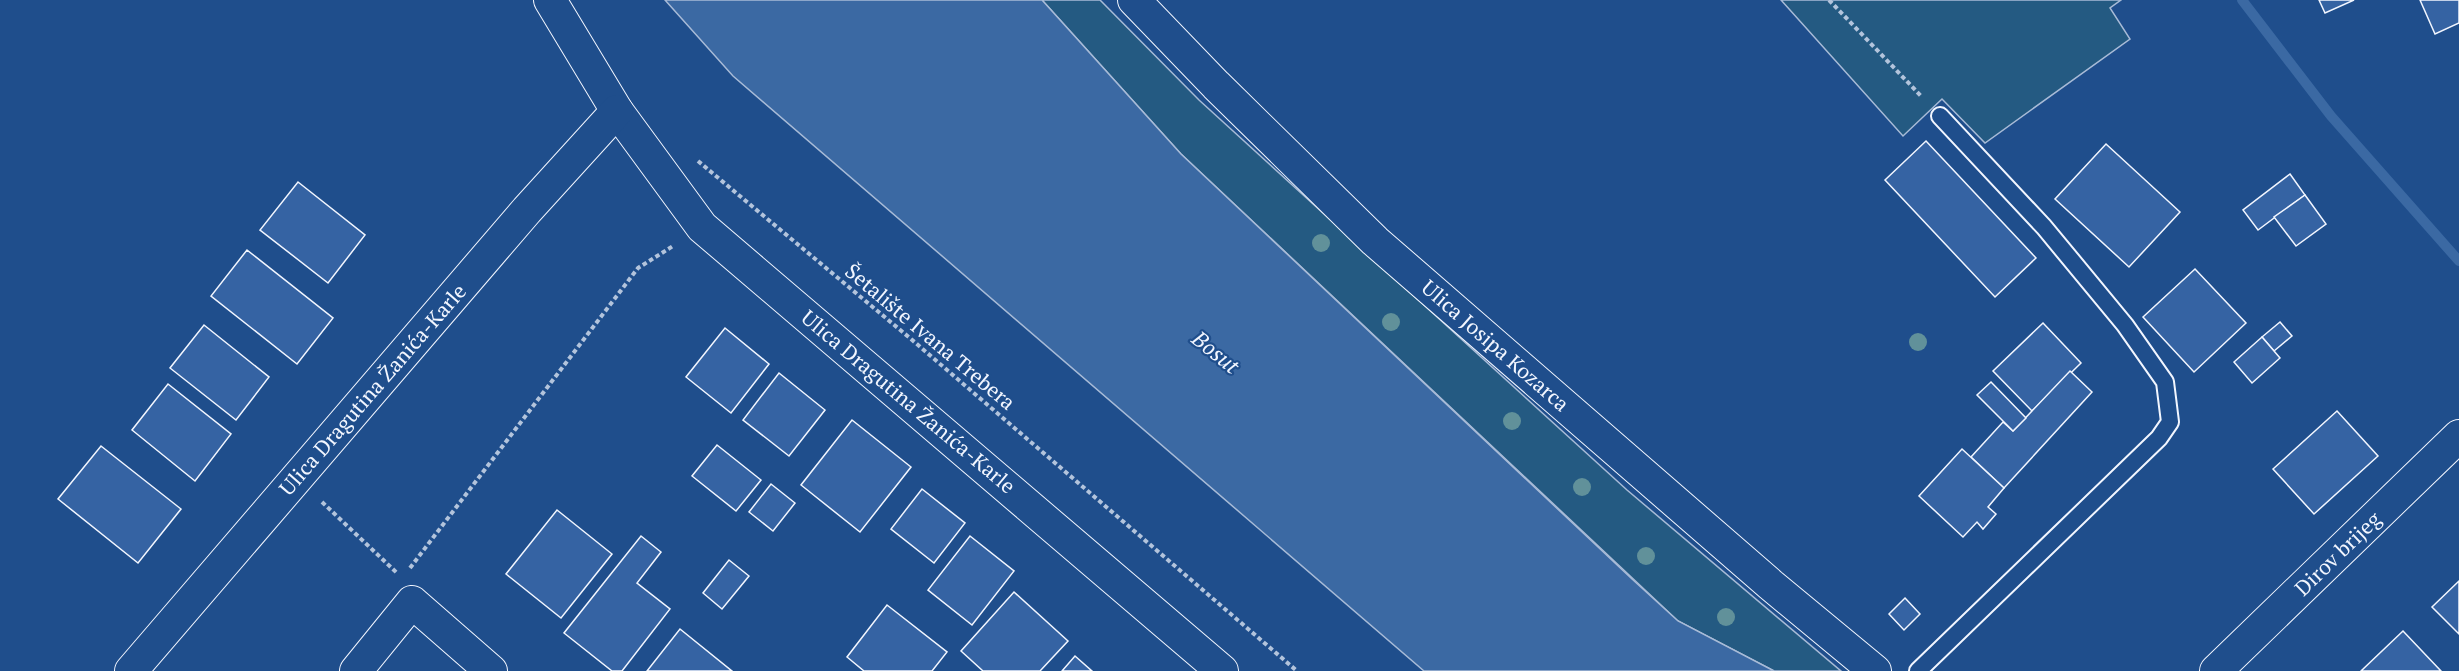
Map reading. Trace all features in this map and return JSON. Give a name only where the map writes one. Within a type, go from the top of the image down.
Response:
[{"type":"street","name":"Ulica Dragutina Žanića-Karle","points":[[550,0],[617,111],[702,227],[1222,671]]},
{"type":"street","name":"Ulica Josipa Kozarca","points":[[1134,0],[1216,85],[1375,241],[1771,585],[1875,671]]},
{"type":"street","name":"Ulica Dragutina Žanića-Karle","points":[[131,671],[527,210],[617,111]]},
{"type":"street","name":"Dirov brijeg","points":[[2216,671],[2459,436]]},
{"type":"street","points":[[356,671],[412,602],[491,671]]},
{"type":"lane","points":[[1918,671],[2159,438],[2170,422],[2165,382],[2125,325],[2044,227],[1940,116]]},
{"type":"path","points":[[1829,0],[1940,116]]},
{"type":"path","name":"Šetalište Ivana Trebera","points":[[694,158],[911,339],[1297,671]]},
{"type":"path","points":[[297,478],[403,578],[638,268],[681,240]]},
{"type":"shaded area","points":[[1042,0],[1100,0],[1199,100],[1627,490],[1841,671],[1774,671],[1678,621],[1181,154]]},
{"type":"shaded area","points":[[1781,0],[2121,0],[2110,8],[2130,39],[1985,143],[1942,99],[1903,136]]},
{"type":"water","name":"Bosut","points":[[665,0],[1042,0],[1181,154],[1632,579],[1678,621],[1774,671],[1424,671],[733,76]]},
{"type":"building","points":[[2319,0],[2354,0],[2325,13]]},
{"type":"building","points":[[2420,0],[2459,0],[2459,23],[2435,34]]},
{"type":"building","points":[[1926,141],[2036,258],[1995,297],[1885,180]]},
{"type":"building","points":[[2106,144],[2180,212],[2129,267],[2055,199]]},
{"type":"building","points":[[2290,174],[2305,195],[2258,230],[2243,210]]},
{"type":"building","points":[[298,182],[365,235],[328,283],[260,230]]},
{"type":"building","points":[[2305,195],[2326,224],[2296,246],[2274,217]]},
{"type":"building","points":[[247,250],[333,318],[297,364],[211,296]]},
{"type":"building","points":[[2195,269],[2246,323],[2194,372],[2143,317]]},
{"type":"building","points":[[2280,322],[2292,336],[2274,351],[2262,337]]},
{"type":"building","points":[[2043,323],[2081,363],[2032,411],[1993,371]]},
{"type":"building","points":[[204,325],[269,377],[236,420],[170,368]]},
{"type":"building","points":[[725,328],[769,364],[731,413],[686,377]]},
{"type":"building","points":[[2262,337],[2280,358],[2252,383],[2234,362]]},
{"type":"building","points":[[2070,371],[2092,392],[2004,488],[1971,457],[2003,422],[2013,431]]},
{"type":"building","points":[[779,373],[825,410],[789,456],[743,420]]},
{"type":"building","points":[[1991,382],[2026,418],[2013,431],[1977,395]]},
{"type":"building","points":[[168,384],[231,434],[195,481],[132,430]]},
{"type":"building","points":[[2337,411],[2378,456],[2314,514],[2273,469]]},
{"type":"building","points":[[852,420],[911,467],[860,532],[801,485]]},
{"type":"building","points":[[717,445],[761,480],[736,511],[692,476]]},
{"type":"building","points":[[101,446],[181,509],[138,563],[58,499]]},
{"type":"building","points":[[1962,449],[2004,488],[1988,507],[1996,514],[1983,529],[1977,522],[1963,537],[1919,496]]},
{"type":"building","points":[[771,484],[795,503],[773,531],[749,512]]},
{"type":"building","points":[[922,489],[965,523],[934,563],[891,529]]},
{"type":"building","points":[[557,510],[612,554],[561,618],[506,574]]},
{"type":"building","points":[[641,536],[661,552],[637,583],[670,609],[622,671],[612,671],[564,633]]},
{"type":"building","points":[[970,536],[1014,571],[972,625],[928,590]]},
{"type":"building","points":[[729,560],[749,576],[722,609],[703,593]]},
{"type":"building","points":[[2459,581],[2459,634],[2432,607]]},
{"type":"building","points":[[1014,592],[1068,641],[1040,671],[983,671],[961,651]]},
{"type":"building","points":[[1905,598],[1920,614],[1904,630],[1889,614]]},
{"type":"building","points":[[887,605],[947,652],[932,671],[864,671],[847,657]]},
{"type":"building","points":[[680,629],[732,671],[647,671]]},
{"type":"building","points":[[2403,631],[2441,671],[2361,671]]},
{"type":"building","points":[[1075,656],[1092,671],[1062,671]]},
{"type":"waterway","points":[[2242,0],[2331,116],[2459,261]]}]
